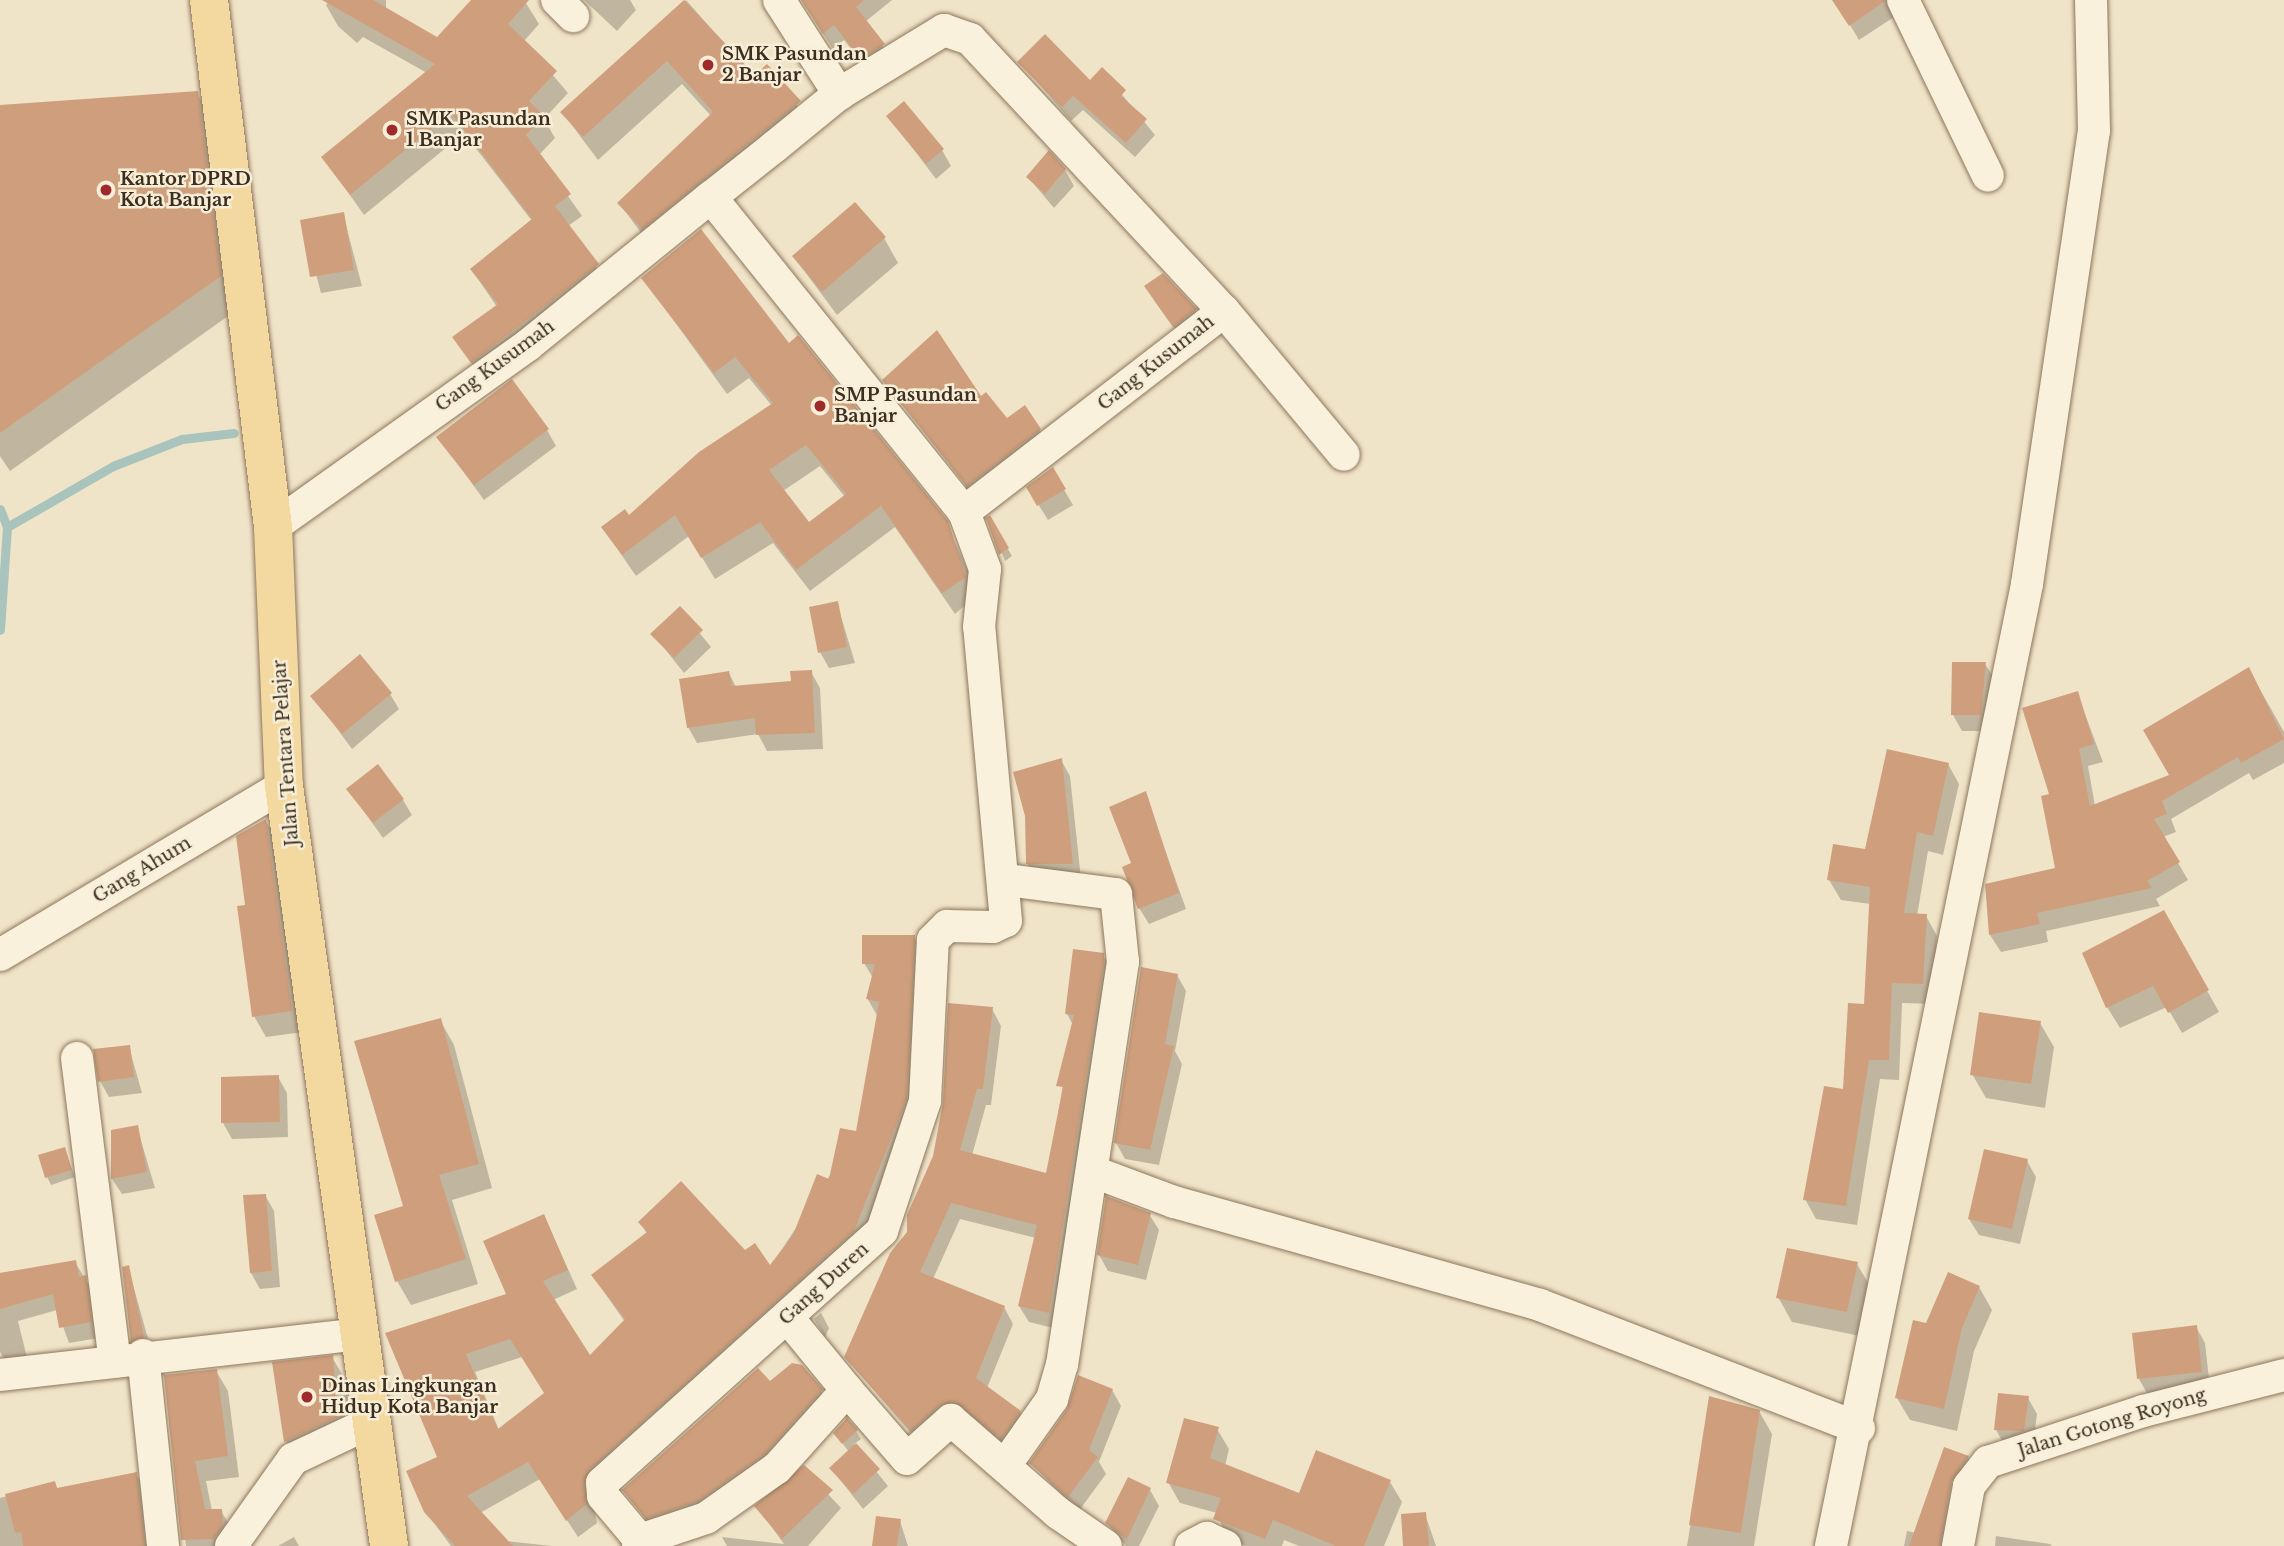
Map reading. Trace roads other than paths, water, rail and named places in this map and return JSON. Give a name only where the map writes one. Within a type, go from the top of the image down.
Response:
[{"type":"main road","name":"Jalan Tentara Pelajar","points":[[209,0],[272,527],[284,786],[369,1423],[390,1545]]},
{"type":"street","points":[[779,0],[839,94]]},
{"type":"street","points":[[1903,0],[1988,176]]},
{"type":"street","points":[[1831,1546],[1859,1429],[2027,584],[2094,131],[2091,0]]},
{"type":"street","name":"Gang Kusumah","points":[[272,527],[528,345],[839,94],[944,30],[957,31],[1224,311],[964,512]]},
{"type":"street","points":[[711,197],[964,512],[985,569],[979,627],[1006,880],[1110,891],[1121,901],[1123,962],[1094,1172],[1052,1399],[1006,1464]]},
{"type":"street","points":[[1224,311],[1344,455]]},
{"type":"street","name":"Gang Ahum","points":[[0,955],[284,786]]},
{"type":"street","name":"Gang Duren","points":[[639,1543],[603,1496],[610,1472],[788,1318],[882,1231],[925,1101],[933,940],[947,926],[1000,926],[1006,920],[1006,880]]},
{"type":"street","points":[[77,1058],[163,1546]]},
{"type":"street","points":[[1094,1172],[1174,1202],[1540,1305],[1859,1429]]},
{"type":"street","points":[[788,1318],[907,1459],[951,1420],[1006,1464],[1058,1513],[1106,1546]]},
{"type":"street","points":[[0,1375],[359,1334]]},
{"type":"street","name":"Jalan Gotong Royong","points":[[1958,1546],[1969,1486],[1988,1462],[2130,1414],[2284,1375]]},
{"type":"street","points":[[639,1543],[706,1518],[777,1468],[847,1390]]},
{"type":"street","points":[[231,1546],[293,1459],[369,1423]]},
{"type":"street","points":[[1191,1546],[1207,1538],[1225,1546]]},
{"type":"waterway","points":[[7,527],[113,466],[182,439],[234,433]]},
{"type":"waterway","points":[[0,509],[7,527],[0,630]]},
{"type":"place","name":"SMK Pasundan 2 Banjar","points":[[708,65]]},
{"type":"place","name":"SMK Pasundan 1 Banjar","points":[[392,130]]},
{"type":"place","name":"Kantor DPRD Kota Banjar","points":[[106,190]]},
{"type":"place","name":"SMP Pasundan Banjar","points":[[820,406]]},
{"type":"place","name":"Dinas Lingkungan Hidup Kota Banjar","points":[[307,1397]]}]
